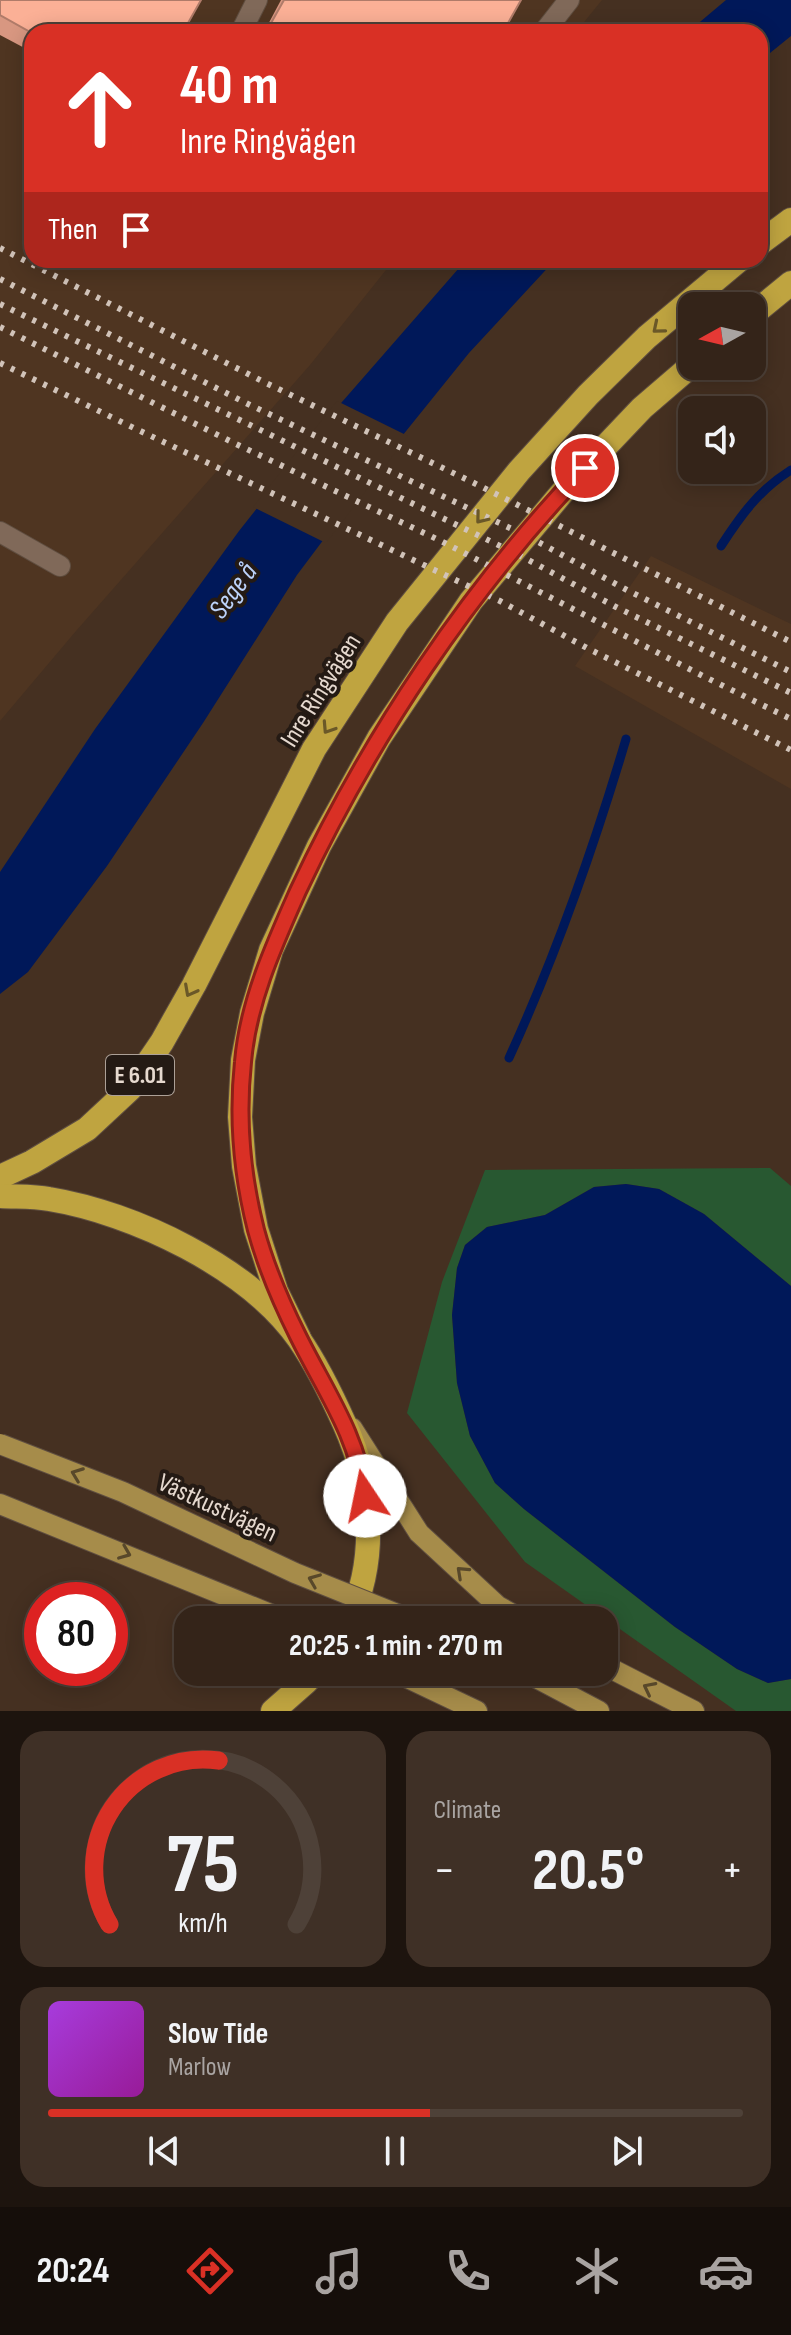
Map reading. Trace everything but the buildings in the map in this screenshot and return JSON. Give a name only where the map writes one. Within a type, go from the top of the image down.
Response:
[{"type":"highway","points":[[768,237],[791,220]]},
{"type":"highway","name":"Inre Ringvägen","points":[[0,1177],[87,1129],[130,1089],[175,1019],[314,749],[397,622],[519,471],[588,395],[647,337],[729,268]]},
{"type":"highway","points":[[766,304],[791,283]]},
{"type":"highway","points":[[355,1606],[367,1556],[367,1513],[355,1447],[276,1291],[256,1229],[244,1166],[240,1117],[243,1060],[252,1013],[271,950],[319,846],[379,738],[471,601],[566,488],[642,408],[678,377]]},
{"type":"highway","points":[[0,1196],[47,1198],[140,1225],[190,1249],[228,1273],[258,1296],[299,1338]]},
{"type":"highway","points":[[273,1711],[301,1686]]},
{"type":"main road","points":[[334,1401],[419,1533],[498,1606]]},
{"type":"main road","name":"Västkustvägen","points":[[0,1444],[123,1492],[295,1573],[377,1606]]},
{"type":"main road","points":[[0,1504],[251,1606]]},
{"type":"main road","points":[[618,1672],[694,1711]]},
{"type":"main road","points":[[424,1686],[477,1711]]},
{"type":"main road","points":[[552,1686],[599,1711]]},
{"type":"lane","points":[[245,24],[257,0]]},
{"type":"lane","points":[[550,24],[569,0]]},
{"type":"lane","points":[[0,532],[60,566]]},
{"type":"shaded area","points":[[0,0],[602,0],[582,24],[24,24],[24,268],[388,268],[310,365],[0,721]]},
{"type":"shaded area","points":[[651,556],[791,624],[791,789],[575,666]]},
{"type":"green space","points":[[770,1168],[791,1186],[791,1286],[704,1214],[659,1189],[626,1184],[594,1187],[545,1215],[487,1227],[465,1245],[457,1268],[452,1315],[457,1383],[470,1436],[495,1483],[675,1627],[737,1669],[768,1683],[791,1679],[791,1711],[736,1711],[618,1628],[618,1606],[587,1606],[525,1562],[407,1413],[442,1282],[485,1170]]},
{"type":"water","points":[[726,0],[791,0],[791,36],[768,55],[768,24],[698,24]]},
{"type":"water","name":"Sege å","points":[[459,268],[548,268],[469,353],[390,451],[297,575],[107,866],[28,972],[0,994],[0,872],[95,729],[239,531],[335,410]]},
{"type":"water","points":[[626,1184],[659,1189],[704,1214],[791,1286],[791,1679],[768,1683],[737,1669],[675,1627],[495,1483],[470,1436],[457,1383],[452,1315],[457,1268],[465,1245],[487,1227],[545,1215],[594,1187]]},
{"type":"pier","points":[[337,401],[408,436],[326,543],[253,507]]},
{"type":"waterway","points":[[721,546],[752,504],[791,470]]},
{"type":"waterway","points":[[509,1058],[573,900],[626,739]]},
{"type":"railway","points":[[0,248],[24,260]]},
{"type":"railway","points":[[39,268],[791,642]]},
{"type":"railway","points":[[0,279],[248,404],[529,537],[791,672]]},
{"type":"railway","points":[[0,304],[521,556],[616,607],[791,693]]},
{"type":"railway","points":[[0,327],[441,541],[791,719]]},
{"type":"railway","points":[[0,363],[500,601],[791,750]]},
{"type":"route","points":[[365,1496],[355,1447],[276,1291],[256,1229],[244,1166],[240,1117],[243,1060],[252,1013],[271,950],[319,846],[379,738],[471,601],[585,468]]}]
